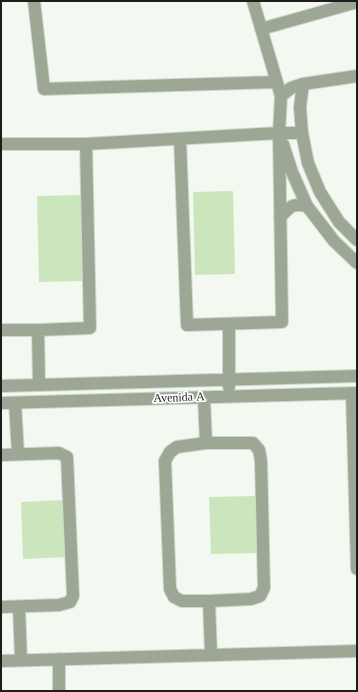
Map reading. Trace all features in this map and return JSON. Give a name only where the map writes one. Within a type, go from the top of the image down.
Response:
[{"type":"street","points":[[34,1],[44,89],[277,82]]},
{"type":"street","points":[[180,139],[187,325],[229,325],[282,322],[279,134],[281,96],[253,1]]},
{"type":"street","points":[[261,29],[357,2]]},
{"type":"street","points":[[281,96],[291,88],[303,84],[357,76]]},
{"type":"street","points":[[303,84],[300,107],[302,133],[308,163],[320,192],[339,222],[357,240]]},
{"type":"street","points":[[1,144],[86,144],[302,133]]},
{"type":"street","points":[[279,134],[292,172],[307,206],[334,241],[357,263]]},
{"type":"street","points":[[1,330],[90,328],[86,144]]},
{"type":"street","points":[[280,217],[289,208],[297,204],[307,206]]},
{"type":"street","points":[[229,325],[229,396]]},
{"type":"street","points":[[38,330],[39,385]]},
{"type":"street","name":"Avenida A","points":[[1,386],[357,376]]},
{"type":"street","points":[[354,393],[357,569]]},
{"type":"street","name":"Avenida A","points":[[1,403],[354,393]]},
{"type":"street","points":[[204,398],[206,443]]},
{"type":"street","points":[[15,403],[18,454]]},
{"type":"street","points":[[206,443],[253,443],[259,450],[261,469],[264,588],[260,596],[250,599],[182,601],[174,597],[170,589],[165,461],[170,452],[177,447],[206,443]]},
{"type":"street","points":[[1,455],[59,453],[67,457],[73,596],[70,602],[59,605],[1,607]]},
{"type":"street","points":[[210,601],[211,655]]},
{"type":"street","points":[[19,607],[21,660]]},
{"type":"street","points":[[1,661],[357,651]]},
{"type":"street","points":[[58,660],[59,691]]},
{"type":"green space","points":[[233,191],[235,274],[195,275],[193,192]]},
{"type":"green space","points":[[81,195],[83,281],[39,282],[37,196]]},
{"type":"green space","points":[[257,496],[258,553],[211,554],[209,497]]},
{"type":"green space","points":[[65,500],[67,557],[23,559],[21,502]]}]
